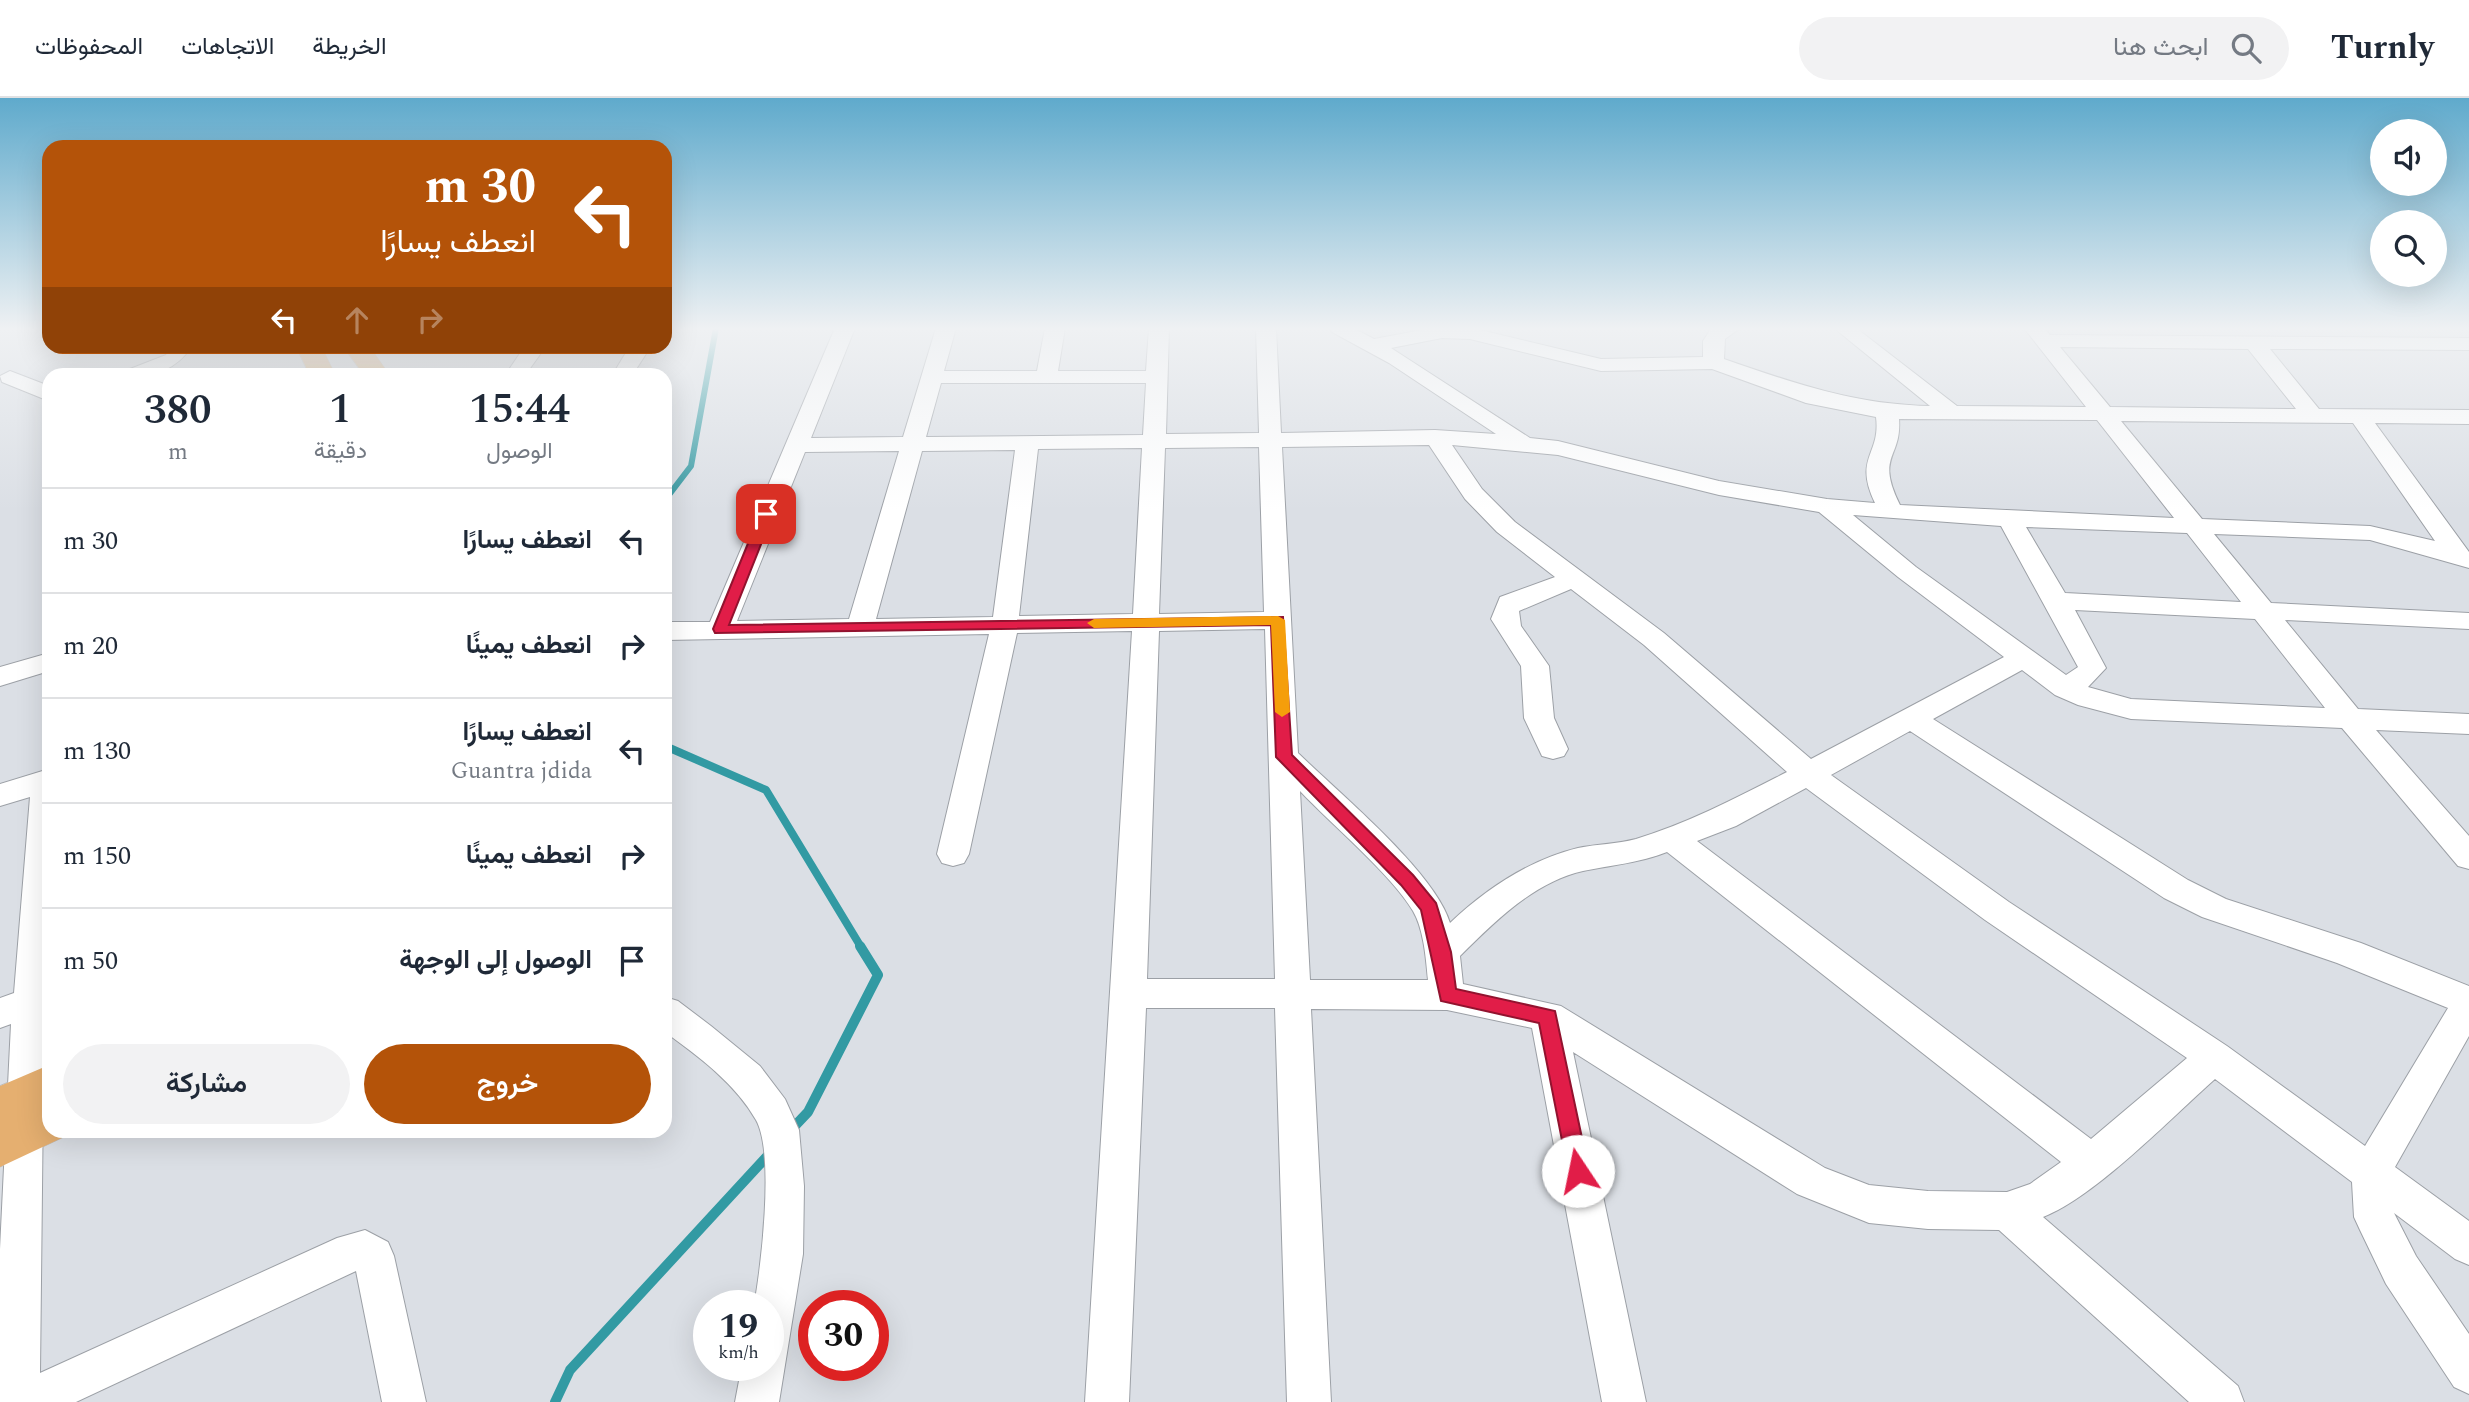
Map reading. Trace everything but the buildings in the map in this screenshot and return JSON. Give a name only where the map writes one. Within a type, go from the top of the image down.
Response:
[{"type":"street","points":[[720,629],[818,389]]},
{"type":"street","points":[[860,627],[928,389]]},
{"type":"street","points":[[1107,1402],[1129,993],[1154,389]]},
{"type":"street","points":[[1269,389],[1309,1402]]},
{"type":"street","points":[[1441,389],[1524,443]]},
{"type":"street","points":[[1788,389],[1814,398],[1887,412],[2469,416]]},
{"type":"street","points":[[1922,389],[1950,411]]},
{"type":"street","points":[[2084,389],[2350,719],[2457,832],[2469,857]]},
{"type":"street","points":[[2291,389],[2312,415]]},
{"type":"street","points":[[1887,412],[1890,430],[1878,459],[1876,474],[1889,509]]},
{"type":"street","points":[[2359,416],[2464,559]]},
{"type":"street","points":[[794,445],[1435,437],[1524,443],[1597,457],[1719,488],[1828,506],[2009,519],[2370,533],[2464,559]]},
{"type":"street","points":[[1435,437],[1474,494],[1506,527],[1654,639],[1810,775],[1997,911],[2214,1057],[2469,1245]]},
{"type":"street","points":[[953,854],[1005,625],[1028,441]]},
{"type":"street","points":[[1828,506],[1907,572],[2022,659],[2065,688],[2088,698],[2131,709],[2469,724]]},
{"type":"street","points":[[2009,519],[2089,657],[2092,668],[2084,677],[2065,688]]},
{"type":"street","points":[[1553,748],[1540,722],[1538,673],[1532,658],[1503,621],[1503,612],[1509,603],[1574,579]]},
{"type":"street","points":[[2057,601],[2469,621]]},
{"type":"street","points":[[672,631],[1278,620]]},
{"type":"street","points":[[0,660],[42,648]]},
{"type":"street","points":[[1441,952],[1480,915],[1536,875],[1578,860],[1637,851],[1673,840],[1725,818],[1810,775],[2022,659]]},
{"type":"street","points":[[0,677],[42,664]]},
{"type":"street","points":[[1911,719],[2186,894],[2214,908],[2349,953],[2469,1003],[2371,1173],[2374,1217],[2401,1270],[2469,1372]]},
{"type":"street","points":[[1284,757],[1407,880],[1429,908],[1441,952],[1447,995]]},
{"type":"street","points":[[0,795],[42,782]]},
{"type":"street","points":[[1673,840],[2092,1163]]},
{"type":"street","points":[[17,1402],[26,1003],[42,841]]},
{"type":"street","points":[[1129,993],[1447,995],[1548,1017],[1811,1181],[1869,1205],[1928,1210],[2007,1211],[2042,1199],[2092,1163],[2214,1057]]},
{"type":"street","points":[[672,1017],[727,1058],[760,1095],[780,1131],[786,1194],[778,1290]]},
{"type":"street","points":[[1548,1017],[1624,1402]]},
{"type":"street","points":[[2007,1211],[2222,1402]]},
{"type":"street","points":[[27,1402],[352,1252],[365,1250],[373,1255],[404,1402]]},
{"type":"street","points":[[757,1402],[761,1381]]},
{"type":"waterway","points":[[672,491],[691,466],[705,389]]},
{"type":"waterway","points":[[672,749],[766,790],[861,947]]},
{"type":"waterway","points":[[790,1131],[808,1112],[878,975],[860,946]]},
{"type":"waterway","points":[[555,1402],[570,1370],[772,1151]]},
{"type":"slow traffic","points":[[1094,623],[1278,620],[1282,712]]},
{"type":"route","points":[[766,514],[720,629],[1278,620],[1284,757],[1407,880],[1429,908],[1441,952],[1447,995],[1548,1017],[1578,1171]]}]
